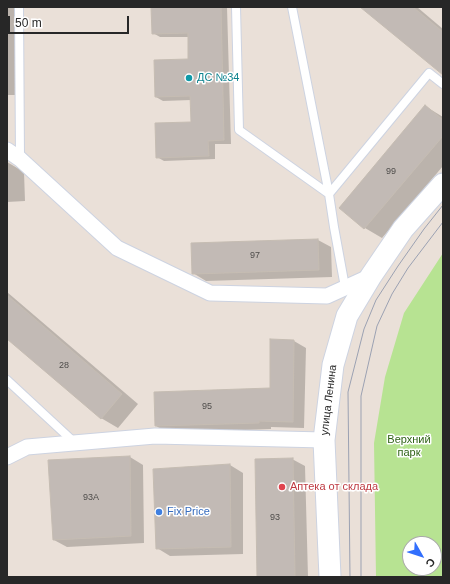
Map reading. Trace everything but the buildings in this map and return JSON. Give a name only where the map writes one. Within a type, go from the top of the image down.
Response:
[{"type":"street","points":[[7,150],[20,159],[117,248],[210,293],[327,296],[371,276]]},
{"type":"street","name":"улица Ленина","points":[[330,577],[324,440],[333,365],[347,316],[371,276],[403,229],[443,184]]},
{"type":"street","points":[[7,457],[27,447],[155,436],[324,440]]},
{"type":"lane","points":[[19,7],[20,159]]},
{"type":"lane","points":[[236,7],[239,130],[329,194]]},
{"type":"lane","points":[[292,7],[329,194],[345,287]]},
{"type":"lane","points":[[329,194],[429,73],[443,84]]},
{"type":"lane","points":[[7,380],[75,443]]},
{"type":"green space","name":"Верхний парк","points":[[443,253],[443,577],[376,577],[374,443],[385,377],[404,313]]},
{"type":"tram line","points":[[350,577],[348,392],[364,329],[376,300],[424,229],[443,205]]},
{"type":"tram line","points":[[361,577],[361,396],[377,326],[392,294],[408,268],[443,222]]},
{"type":"place","name":"ДС №34","points":[[189,78]]},
{"type":"place","name":"Аптека от склада","points":[[282,487]]},
{"type":"place","name":"Fix Price","points":[[159,512]]}]
